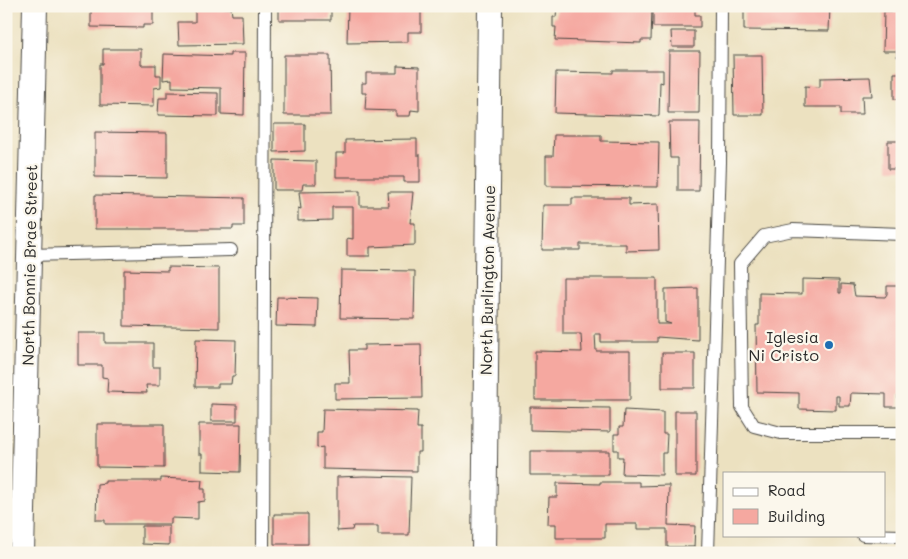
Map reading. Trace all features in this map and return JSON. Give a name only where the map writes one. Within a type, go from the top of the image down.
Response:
[{"type":"street","name":"North Bonnie Brae Street","points":[[22,553],[35,6]]},
{"type":"street","name":"North Burlington Avenue","points":[[484,553],[490,6]]},
{"type":"lane","points":[[263,553],[266,6]]},
{"type":"lane","points":[[708,553],[720,162],[721,6]]},
{"type":"lane","points":[[902,234],[792,230],[764,236],[740,264],[742,408],[754,426],[782,433],[902,433]]},
{"type":"lane","points":[[29,255],[231,250]]},
{"type":"lane","points":[[886,536],[902,536]]},
{"type":"building","points":[[91,6],[153,6],[153,25],[143,25],[143,28],[91,27]]},
{"type":"building","points":[[195,6],[231,8],[232,15],[242,15],[243,44],[179,45],[178,22],[195,22]]},
{"type":"building","points":[[279,6],[331,6],[331,20],[279,20]]},
{"type":"building","points":[[348,6],[421,6],[421,32],[408,32],[408,42],[347,43]]},
{"type":"building","points":[[557,6],[642,6],[642,8],[652,9],[651,40],[641,40],[641,43],[555,40],[556,27],[553,27],[553,17],[556,17]]},
{"type":"building","points":[[653,6],[695,6],[695,15],[700,15],[700,27],[653,27]]},
{"type":"building","points":[[744,6],[830,6],[829,31],[744,30]]},
{"type":"building","points":[[884,11],[902,11],[902,57],[897,57],[897,51],[883,51]]},
{"type":"building","points":[[671,31],[694,31],[694,47],[672,47]]},
{"type":"building","points":[[103,49],[141,49],[141,65],[156,65],[156,75],[161,75],[161,87],[154,88],[154,106],[100,105],[100,64],[103,64]]},
{"type":"building","points":[[669,51],[700,51],[699,113],[668,113]]},
{"type":"building","points":[[230,53],[245,53],[244,115],[221,114],[221,88],[172,87],[172,79],[163,80],[164,54],[230,56]]},
{"type":"building","points":[[284,55],[330,55],[331,115],[284,115]]},
{"type":"building","points":[[733,55],[762,55],[763,115],[734,115]]},
{"type":"building","points":[[397,66],[419,67],[419,111],[411,110],[410,116],[396,116],[396,111],[365,110],[366,93],[362,93],[362,83],[366,83],[366,73],[397,73]]},
{"type":"building","points":[[613,70],[663,70],[663,83],[660,82],[659,116],[555,113],[556,72],[613,73]]},
{"type":"building","points":[[894,73],[902,73],[902,100],[894,99]]},
{"type":"building","points":[[870,77],[872,96],[862,96],[863,114],[841,114],[841,107],[805,107],[805,86],[820,87],[820,78]]},
{"type":"building","points":[[167,92],[218,93],[218,116],[158,115],[159,98],[167,98]]},
{"type":"building","points":[[669,122],[700,122],[699,191],[678,191],[678,158],[670,158]]},
{"type":"building","points":[[274,124],[305,124],[305,151],[274,152]]},
{"type":"building","points":[[95,132],[167,133],[167,178],[95,177]]},
{"type":"building","points":[[554,135],[601,135],[601,141],[659,142],[658,187],[546,186],[546,156],[553,156]]},
{"type":"building","points":[[417,139],[417,155],[420,155],[420,182],[404,182],[404,177],[336,177],[336,153],[345,153],[345,140]]},
{"type":"building","points":[[888,141],[902,141],[902,169],[888,169]]},
{"type":"building","points":[[274,160],[316,161],[316,184],[303,184],[302,190],[274,190]]},
{"type":"building","points":[[360,191],[360,206],[389,206],[388,192],[413,192],[410,223],[415,223],[415,245],[370,247],[370,256],[347,256],[347,238],[353,239],[353,207],[332,207],[332,220],[298,221],[298,208],[301,209],[299,192]]},
{"type":"building","points":[[95,195],[244,198],[244,226],[233,226],[233,229],[95,229]]},
{"type":"building","points":[[572,198],[629,198],[629,205],[658,204],[659,250],[626,251],[626,244],[580,244],[580,250],[542,250],[543,205],[572,205]]},
{"type":"building","points":[[168,267],[219,268],[219,328],[124,326],[124,270],[168,271]]},
{"type":"building","points":[[341,270],[415,271],[414,319],[340,318]]},
{"type":"building","points":[[563,278],[657,278],[657,324],[671,324],[665,322],[665,289],[698,288],[698,340],[657,337],[657,342],[601,342],[601,334],[595,334],[596,351],[630,351],[630,400],[535,400],[535,351],[582,352],[581,334],[563,334]]},
{"type":"building","name":"Iglesia Ni Cristo","points":[[802,279],[839,280],[839,293],[841,293],[841,284],[853,285],[855,296],[885,297],[887,286],[899,286],[898,297],[902,297],[902,395],[898,395],[898,407],[886,407],[886,394],[851,393],[850,406],[839,406],[839,396],[836,396],[836,410],[799,409],[799,393],[757,392],[756,325],[759,325],[759,293],[802,294]]},
{"type":"building","points":[[277,297],[318,298],[317,327],[276,326]]},
{"type":"building","points":[[78,333],[105,333],[105,343],[153,343],[153,367],[160,367],[160,385],[146,385],[147,393],[107,392],[108,378],[102,377],[102,365],[78,365]]},
{"type":"building","points":[[196,339],[236,340],[235,376],[232,376],[231,384],[218,384],[218,387],[195,387]]},
{"type":"building","points":[[421,344],[422,398],[335,399],[335,383],[350,383],[349,350],[364,350],[364,345]]},
{"type":"building","points":[[662,353],[695,353],[695,388],[662,388]]},
{"type":"building","points":[[211,404],[237,405],[237,421],[211,421]]},
{"type":"building","points":[[530,407],[610,408],[610,432],[530,430]]},
{"type":"building","points":[[323,409],[418,411],[417,428],[421,428],[421,452],[417,452],[417,471],[323,469],[323,447],[317,448],[317,432],[322,432]]},
{"type":"building","points":[[624,410],[663,412],[663,434],[667,434],[666,453],[662,453],[662,475],[622,474],[623,457],[618,457],[618,450],[614,450],[614,434],[619,434],[619,427],[623,427]]},
{"type":"building","points":[[675,411],[696,411],[696,476],[675,476]]},
{"type":"building","points":[[97,424],[164,424],[164,468],[97,467]]},
{"type":"building","points":[[199,424],[241,424],[240,472],[202,471],[202,454],[199,454]]},
{"type":"building","points":[[530,451],[609,451],[609,475],[530,475]]},
{"type":"building","points":[[337,477],[411,477],[409,535],[378,535],[378,526],[353,526],[352,530],[337,531]]},
{"type":"building","points":[[161,478],[202,480],[201,489],[205,489],[205,501],[198,502],[198,519],[171,518],[171,524],[105,524],[105,520],[96,520],[97,484],[105,483],[105,481],[161,481]]},
{"type":"building","points":[[600,482],[639,482],[639,486],[669,485],[668,525],[695,526],[694,547],[667,547],[667,529],[637,529],[637,524],[605,524],[605,538],[556,538],[556,524],[548,524],[549,497],[557,497],[557,483],[600,484]]},
{"type":"building","points":[[274,514],[308,514],[308,544],[274,544]]},
{"type":"building","points":[[142,526],[169,526],[169,545],[142,544]]},
{"type":"place","name":"Iglesia Ni Cristo","points":[[829,345]]}]
